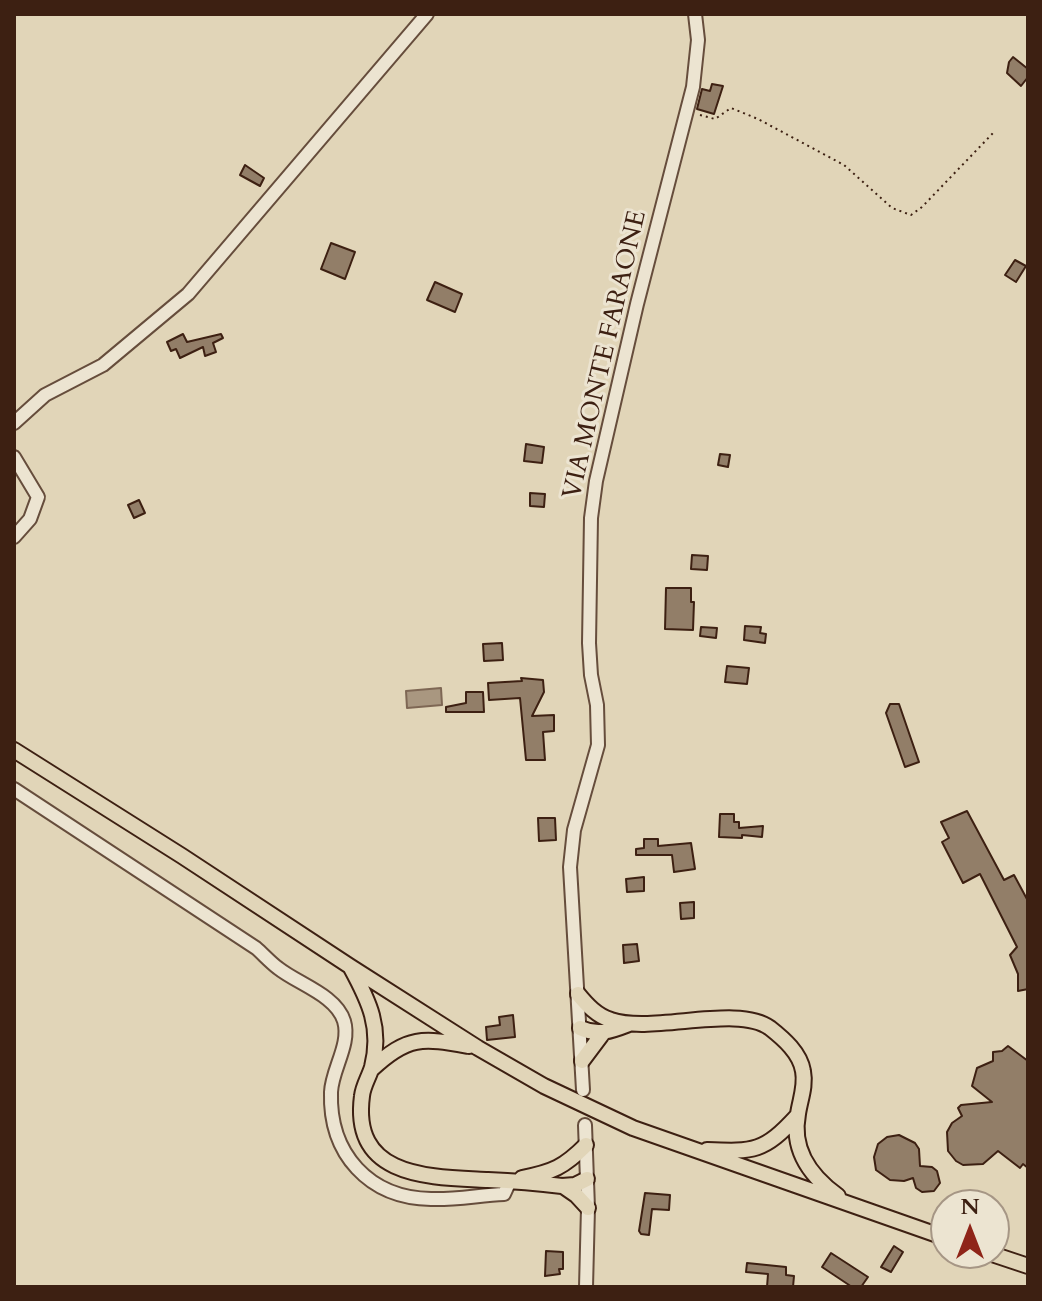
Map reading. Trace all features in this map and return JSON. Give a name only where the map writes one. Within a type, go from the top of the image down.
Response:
[{"type":"main road","points":[[14,750],[478,1048],[589,1108],[694,1150],[930,1233]]},
{"type":"main road","points":[[351,967],[372,1008],[375,1033],[371,1069],[362,1094],[361,1118],[367,1140],[384,1161],[405,1172],[430,1177],[562,1186],[575,1185],[587,1179]]},
{"type":"main road","points":[[578,994],[607,1027]]},
{"type":"main road","points":[[580,1028],[591,1033],[632,1023],[738,1019],[766,1025],[792,1048],[803,1070],[797,1144],[806,1168],[821,1184],[855,1208]]},
{"type":"main road","points":[[582,1061],[607,1027]]},
{"type":"main road","points":[[371,1069],[389,1053],[410,1043],[431,1039],[478,1048]]},
{"type":"main road","points":[[694,1150],[755,1149],[776,1139],[797,1116]]},
{"type":"main road","points":[[554,1171],[586,1145]]},
{"type":"main road","points":[[510,1181],[554,1171],[573,1173],[587,1179]]},
{"type":"main road","points":[[562,1186],[588,1208]]},
{"type":"street","points":[[14,423],[45,395],[103,365],[188,294],[427,14]]},
{"type":"street","name":"VIA MONTE FARAONE","points":[[583,1090],[570,867],[571,848],[594,766],[599,726],[589,643],[591,518],[596,481],[637,304],[687,113],[698,40],[695,14]]},
{"type":"street","points":[[14,457],[38,497],[30,519],[14,537]]},
{"type":"street","points":[[14,789],[256,948],[279,969],[338,1008],[345,1023],[345,1038],[331,1090],[333,1122],[344,1153],[364,1177],[396,1193],[430,1199],[504,1194],[510,1181]]},
{"type":"street","points":[[585,1125],[588,1208],[586,1287]]},
{"type":"path","points":[[687,113],[715,119],[731,108],[758,119],[844,165],[892,208],[911,215],[994,132]]},
{"type":"shaded area","points":[[441,688],[442,705],[407,708],[406,691]]},
{"type":"building","points":[[1013,57],[1028,69],[1028,77],[1021,86],[1007,73]]},
{"type":"building","points":[[712,84],[723,86],[714,114],[697,109],[702,89],[710,91]]},
{"type":"building","points":[[245,165],[264,178],[260,186],[240,175]]},
{"type":"building","points":[[331,243],[355,252],[345,279],[321,269]]},
{"type":"building","points":[[1015,260],[1026,266],[1016,282],[1005,275]]},
{"type":"building","points":[[435,282],[462,294],[455,312],[427,300]]},
{"type":"building","points":[[183,334],[187,342],[221,334],[223,338],[213,343],[216,352],[205,356],[203,347],[180,358],[176,349],[171,351],[167,342]]},
{"type":"building","points":[[526,444],[544,447],[542,463],[524,461]]},
{"type":"building","points":[[720,454],[730,455],[728,467],[718,465]]},
{"type":"building","points":[[530,493],[545,494],[544,507],[530,506]]},
{"type":"building","points":[[139,500],[145,513],[134,518],[128,505]]},
{"type":"building","points":[[692,555],[708,556],[707,570],[691,569]]},
{"type":"building","points":[[666,588],[691,588],[693,630],[665,629]]},
{"type":"building","points":[[745,626],[761,627],[760,633],[766,634],[765,643],[744,640]]},
{"type":"building","points":[[701,627],[717,628],[716,638],[700,636]]},
{"type":"building","points":[[502,643],[503,660],[484,661],[483,644]]},
{"type":"building","points":[[727,666],[749,668],[747,684],[725,682]]},
{"type":"building","points":[[521,678],[543,680],[544,692],[532,716],[554,715],[554,731],[543,732],[545,760],[526,760],[520,698],[489,700],[488,683],[522,681]]},
{"type":"building","points":[[466,692],[483,692],[484,712],[446,712],[446,707],[466,703]]},
{"type":"building","points":[[890,704],[899,704],[919,762],[905,767],[886,713]]},
{"type":"building","points":[[967,811],[1004,880],[1014,875],[1028,901],[1028,989],[1018,991],[1018,974],[1010,955],[1017,947],[980,874],[963,883],[942,842],[949,838],[941,822]]},
{"type":"building","points":[[720,814],[734,814],[734,822],[739,822],[739,828],[763,826],[762,837],[719,837]]},
{"type":"building","points":[[538,818],[555,818],[556,840],[539,841]]},
{"type":"building","points":[[644,839],[658,839],[658,846],[691,843],[695,869],[674,872],[672,855],[636,855],[636,849],[644,848]]},
{"type":"building","points":[[644,877],[644,891],[627,892],[626,879]]},
{"type":"building","points":[[694,902],[694,918],[681,919],[680,903]]},
{"type":"building","points":[[637,944],[639,961],[624,963],[623,945]]},
{"type":"building","points":[[513,1015],[515,1037],[487,1040],[486,1027],[500,1025],[499,1017]]},
{"type":"building","points":[[1008,1046],[1028,1061],[1028,1168],[1023,1164],[1020,1168],[998,1151],[983,1164],[963,1165],[948,1151],[947,1132],[952,1123],[962,1116],[958,1108],[961,1105],[992,1102],[972,1086],[977,1068],[993,1061],[993,1052],[1002,1051]]},
{"type":"building","points":[[899,1135],[915,1143],[919,1149],[920,1166],[932,1167],[937,1171],[940,1183],[936,1189],[922,1192],[916,1188],[913,1178],[890,1180],[876,1170],[874,1157],[878,1144],[887,1137]]},
{"type":"building","points":[[645,1193],[670,1195],[669,1210],[652,1209],[649,1235],[639,1231]]},
{"type":"building","points":[[894,1246],[903,1252],[891,1272],[881,1267]]},
{"type":"building","points":[[546,1251],[563,1252],[560,1274],[545,1276]]},
{"type":"building","points":[[831,1253],[868,1277],[861,1287],[852,1287],[822,1267]]},
{"type":"building","points":[[747,1263],[786,1267],[786,1275],[794,1276],[793,1287],[767,1287],[768,1274],[746,1272]]}]
